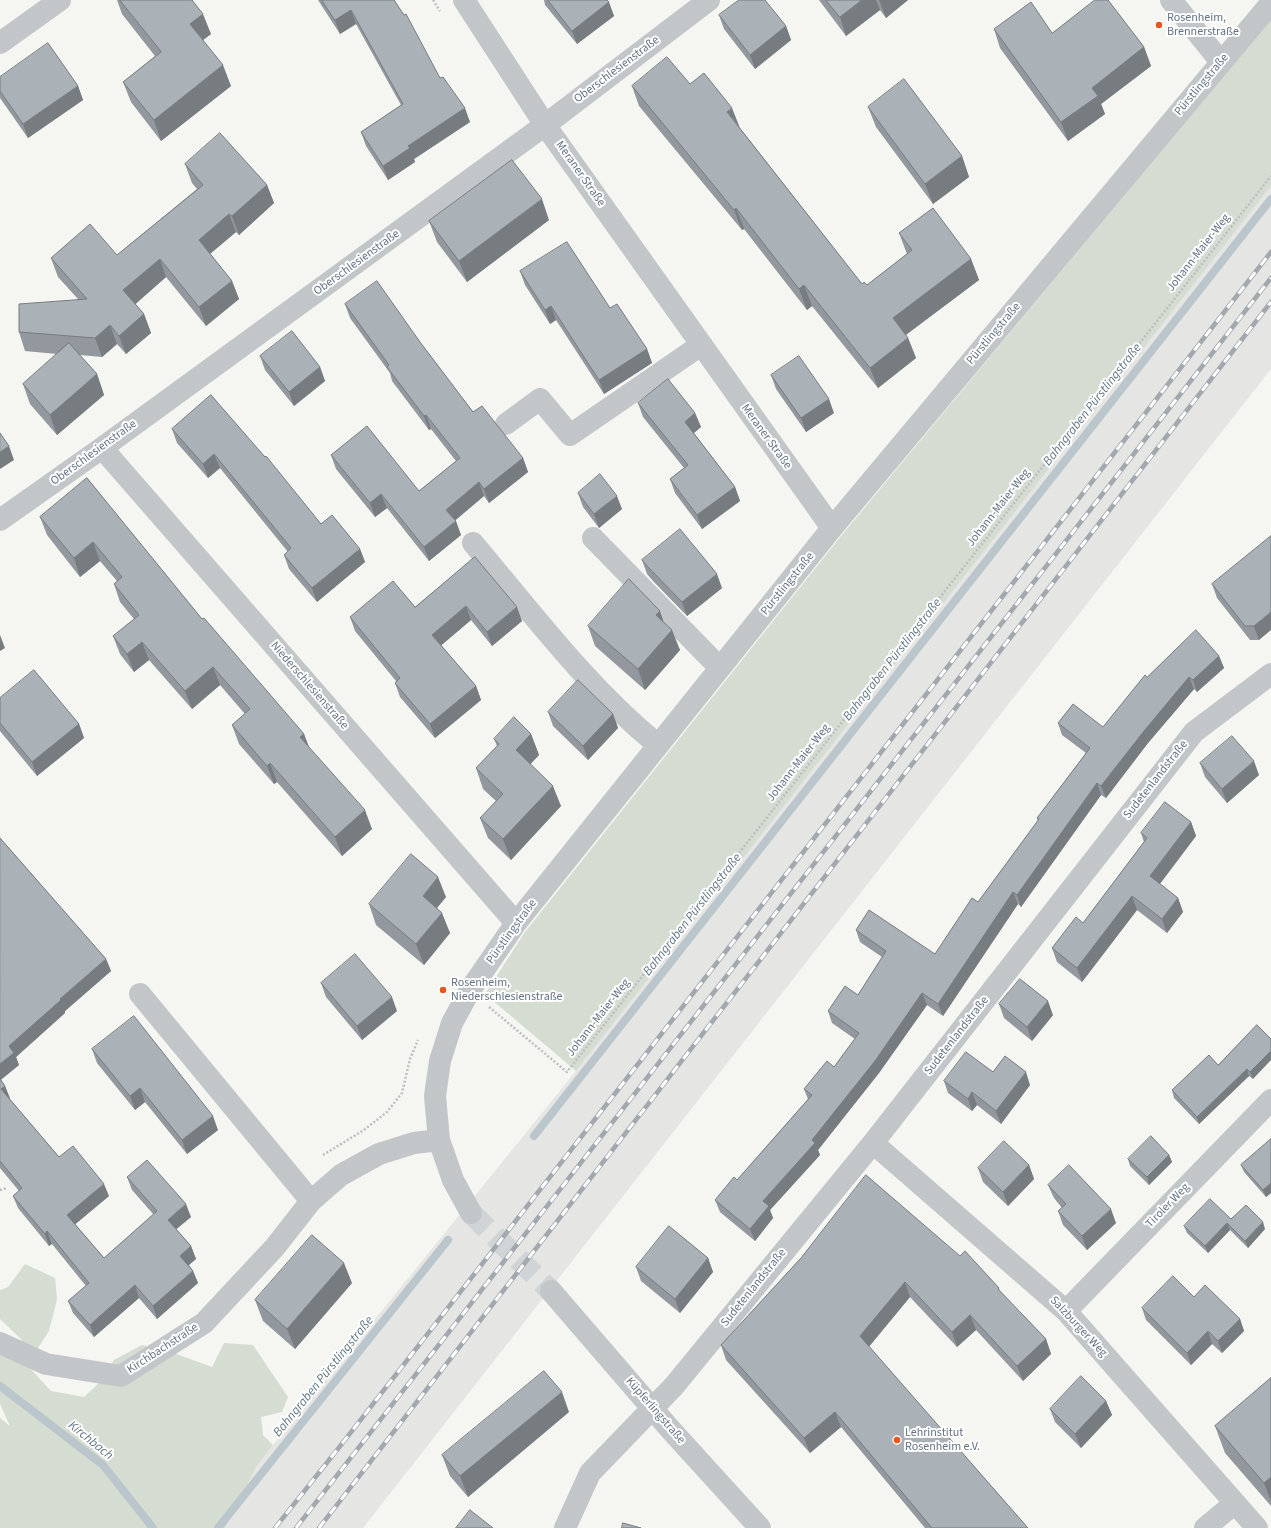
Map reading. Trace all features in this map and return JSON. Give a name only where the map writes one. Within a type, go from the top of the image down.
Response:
[{"type":"street","points":[[0,43],[60,0]]},
{"type":"street","name":"Meraner Straße","points":[[464,0],[545,125],[832,528]]},
{"type":"street","name":"Oberschlesienstraße","points":[[0,520],[102,448],[545,125],[710,0]]},
{"type":"street","points":[[1171,0],[1221,62]]},
{"type":"street","name":"Pürstlingstraße","points":[[439,1140],[435,1096],[440,1061],[452,1023],[470,990],[516,923],[832,528],[1271,3]]},
{"type":"street","points":[[506,424],[540,399],[570,435],[701,345]]},
{"type":"street","name":"Niederschlesienstraße","points":[[102,448],[516,923]]},
{"type":"street","points":[[592,538],[720,668]]},
{"type":"street","points":[[473,543],[585,676],[639,730],[658,745]]},
{"type":"street","name":"Sudetenlandstraße","points":[[565,1528],[590,1473],[653,1409],[679,1380],[874,1143],[1194,732],[1271,674]]},
{"type":"street","points":[[140,994],[311,1201],[341,1175],[379,1154],[414,1143],[439,1140],[453,1180],[471,1213]]},
{"type":"street","name":"Tiroler Weg","points":[[1066,1312],[1271,1100]]},
{"type":"street","name":"Salzburger Weg","points":[[874,1143],[1066,1312],[1256,1528]]},
{"type":"street","name":"Kirchbachstraße","points":[[0,1343],[46,1364],[121,1376],[204,1323],[275,1247],[311,1201]]},
{"type":"street","name":"Küpferlingstraße","points":[[551,1291],[653,1409],[760,1528]]},
{"type":"street","points":[[1205,1528],[1235,1503]]},
{"type":"path","name":"Johann-Maier-Weg","points":[[470,990],[567,1072],[1271,176]]},
{"type":"path","points":[[296,1182],[326,1152],[364,1130],[387,1112],[402,1093],[410,1060],[419,1038]]},
{"type":"path","points":[[0,1190],[7,1188]]},
{"type":"shaded area","points":[[1271,19],[1271,186],[576,1071],[485,994],[525,932],[841,536]]},
{"type":"shaded area","points":[[1271,186],[1271,369],[363,1528],[208,1528],[273,1445],[576,1071]]},
{"type":"shaded area","points":[[25,1264],[55,1278],[57,1299],[49,1331],[27,1365],[51,1391],[84,1397],[100,1382],[114,1360],[142,1345],[171,1352],[212,1367],[224,1343],[253,1345],[288,1397],[282,1412],[261,1417],[263,1435],[273,1445],[256,1467],[225,1528],[0,1528],[0,1418],[10,1426],[0,1404],[0,1352],[22,1340],[0,1319],[0,1290],[8,1287]]},
{"type":"building","points":[[120,0],[192,0],[203,14],[190,24],[223,65],[154,120],[123,82],[161,52]]},
{"type":"building","points":[[322,0],[394,0],[404,15],[406,14],[440,78],[443,77],[465,108],[408,146],[410,148],[383,166],[361,132],[403,104],[351,10],[335,20]]},
{"type":"building","points":[[548,0],[607,0],[609,2],[572,31]]},
{"type":"building","points":[[739,0],[765,0],[786,26],[750,55],[719,15]]},
{"type":"building","points":[[826,0],[862,0],[840,17]]},
{"type":"building","points":[[1095,0],[1108,0],[1144,47],[1092,88],[1098,96],[1061,122],[994,29],[1031,2],[1052,33]]},
{"type":"building","points":[[48,43],[78,86],[23,124],[0,91],[0,77]]},
{"type":"building","points":[[667,57],[690,84],[704,73],[732,108],[727,112],[862,284],[864,282],[867,285],[912,250],[899,233],[933,208],[971,259],[893,318],[908,338],[870,368],[804,285],[799,289],[736,208],[734,210],[632,86]]},
{"type":"building","points":[[904,79],[962,156],[925,184],[868,107]]},
{"type":"building","points":[[220,133],[267,185],[232,216],[229,214],[199,240],[232,281],[199,307],[160,259],[123,290],[144,314],[119,336],[110,325],[95,338],[19,332],[19,304],[87,299],[51,258],[90,224],[117,255],[203,185],[185,164]]},
{"type":"building","points":[[512,160],[542,199],[459,261],[429,221]]},
{"type":"building","points":[[567,242],[610,308],[617,304],[647,349],[599,380],[551,306],[545,310],[520,271]]},
{"type":"building","points":[[377,281],[420,342],[473,412],[482,406],[523,458],[484,489],[479,482],[446,510],[456,521],[424,547],[381,494],[370,503],[331,455],[367,426],[419,491],[460,458],[426,415],[424,416],[387,367],[389,365],[345,304]]},
{"type":"building","points":[[292,331],[320,367],[289,392],[260,356]]},
{"type":"building","points":[[69,343],[97,374],[50,415],[23,384]]},
{"type":"building","points":[[799,356],[829,399],[801,418],[771,375]]},
{"type":"building","points":[[668,379],[695,413],[685,422],[735,487],[697,515],[670,479],[688,465],[638,403]]},
{"type":"building","points":[[211,395],[265,457],[266,456],[321,524],[332,515],[360,549],[312,588],[284,555],[291,548],[214,454],[203,464],[172,429]]},
{"type":"building","points":[[0,433],[9,446],[0,452]]},
{"type":"building","points":[[600,474],[617,496],[594,514],[578,493]]},
{"type":"building","points":[[87,478],[202,619],[204,618],[304,734],[300,737],[365,810],[335,837],[270,763],[267,766],[232,725],[250,709],[213,667],[185,691],[142,642],[127,654],[113,636],[139,615],[114,584],[122,577],[93,542],[74,558],[40,517]]},
{"type":"building","points":[[680,529],[717,574],[682,602],[642,560]]},
{"type":"building","points":[[1271,536],[1271,612],[1254,626],[1245,626],[1212,584]]},
{"type":"building","points":[[475,557],[517,607],[487,632],[466,606],[432,635],[476,686],[430,724],[395,683],[400,678],[350,617],[393,581],[415,607]]},
{"type":"building","points":[[629,579],[660,611],[656,615],[672,630],[638,669],[588,626]]},
{"type":"building","points":[[1196,630],[1219,656],[1193,680],[1189,677],[1101,786],[1097,783],[1017,895],[1013,892],[938,1004],[922,993],[875,1061],[812,1140],[815,1143],[763,1201],[769,1206],[750,1229],[715,1200],[734,1177],[737,1180],[812,1095],[804,1089],[827,1061],[834,1067],[859,1033],[828,1011],[845,986],[858,995],[886,951],[856,930],[869,910],[935,954],[972,898],[978,902],[1039,819],[1037,818],[1090,748],[1058,723],[1073,704],[1103,727],[1145,675],[1147,677]]},
{"type":"building","points":[[34,670],[79,724],[32,762],[0,723],[0,698]]},
{"type":"building","points":[[578,680],[613,714],[583,746],[548,712]]},
{"type":"building","points":[[514,717],[531,734],[516,750],[553,786],[503,839],[480,818],[503,794],[476,768],[499,744],[494,739]]},
{"type":"building","points":[[1232,736],[1254,761],[1222,789],[1200,763]]},
{"type":"building","points":[[1165,802],[1191,822],[1150,876],[1178,898],[1162,919],[1132,896],[1077,968],[1052,948],[1076,917],[1083,923],[1147,838],[1141,833]]},
{"type":"building","points":[[0,838],[106,959],[9,1046],[14,1053],[0,1064]]},
{"type":"building","points":[[411,854],[438,877],[423,896],[442,913],[416,944],[369,904]]},
{"type":"building","points":[[355,954],[392,997],[357,1026],[321,983]]},
{"type":"building","points":[[1020,979],[1048,1001],[1027,1027],[999,1004]]},
{"type":"building","points":[[134,1016],[213,1116],[182,1140],[140,1088],[130,1096],[92,1049]]},
{"type":"building","points":[[1257,1025],[1271,1039],[1271,1051],[1250,1072],[1247,1069],[1197,1117],[1172,1090],[1209,1055],[1218,1065]]},
{"type":"building","points":[[966,1052],[993,1072],[1005,1056],[1026,1072],[996,1111],[972,1092],[968,1099],[944,1081]]},
{"type":"building","points":[[0,1079],[5,1086],[1,1089],[59,1157],[73,1146],[104,1184],[67,1215],[104,1258],[157,1211],[127,1177],[147,1160],[186,1204],[168,1220],[191,1246],[180,1256],[193,1271],[153,1306],[135,1285],[90,1325],[68,1301],[89,1283],[47,1231],[45,1234],[13,1196],[22,1188],[0,1161]]},
{"type":"building","points":[[1151,1136],[1169,1155],[1147,1177],[1128,1159]]},
{"type":"building","points":[[1271,1139],[1271,1183],[1263,1190],[1241,1165]]},
{"type":"building","points":[[1004,1141],[1029,1165],[1003,1192],[978,1168]]},
{"type":"building","points":[[1069,1165],[1111,1209],[1082,1236],[1058,1211],[1066,1204],[1048,1185]]},
{"type":"building","points":[[866,1175],[960,1256],[965,1251],[999,1288],[998,1289],[1046,1339],[1017,1366],[970,1315],[952,1332],[905,1282],[860,1336],[1028,1528],[932,1528],[835,1412],[804,1438],[721,1345],[801,1258]]},
{"type":"building","points":[[1210,1199],[1231,1219],[1246,1205],[1263,1222],[1245,1241],[1227,1223],[1205,1246],[1184,1226]]},
{"type":"building","points":[[669,1226],[708,1258],[675,1299],[636,1267]]},
{"type":"building","points":[[312,1235],[344,1263],[287,1329],[255,1300]]},
{"type":"building","points":[[1173,1276],[1194,1297],[1205,1285],[1240,1319],[1218,1341],[1208,1331],[1187,1353],[1142,1308]]},
{"type":"building","points":[[544,1371],[562,1392],[460,1476],[442,1455]]},
{"type":"building","points":[[1081,1376],[1106,1401],[1075,1434],[1050,1409]]},
{"type":"building","points":[[1271,1378],[1271,1477],[1264,1483],[1215,1426]]},
{"type":"building","points":[[470,1510],[493,1528],[456,1528]]},
{"type":"building","points":[[623,1523],[641,1528],[622,1528]]},
{"type":"waterway","name":"Bahngraben Pürstlingstraße","points":[[534,1136],[1271,199]]},
{"type":"waterway","name":"Bahngraben Pürstlingstraße","points":[[218,1528],[448,1240]]},
{"type":"waterway","name":"Kirchbach","points":[[0,1386],[103,1465],[153,1528]]},
{"type":"tunnel","points":[[471,1213],[551,1291]]},
{"type":"railway","points":[[275,1528],[1271,252]]},
{"type":"railway","points":[[296,1528],[1271,278]]},
{"type":"railway","points":[[319,1528],[1271,302]]},
{"type":"place","name":"Rosenheim, Brennerstraße","points":[[1159,25]]},
{"type":"place","name":"Rosenheim, Niederschlesienstraße","points":[[443,990]]},
{"type":"place","name":"Lehrinstitut Rosenheim e.V.","points":[[897,1440]]}]
